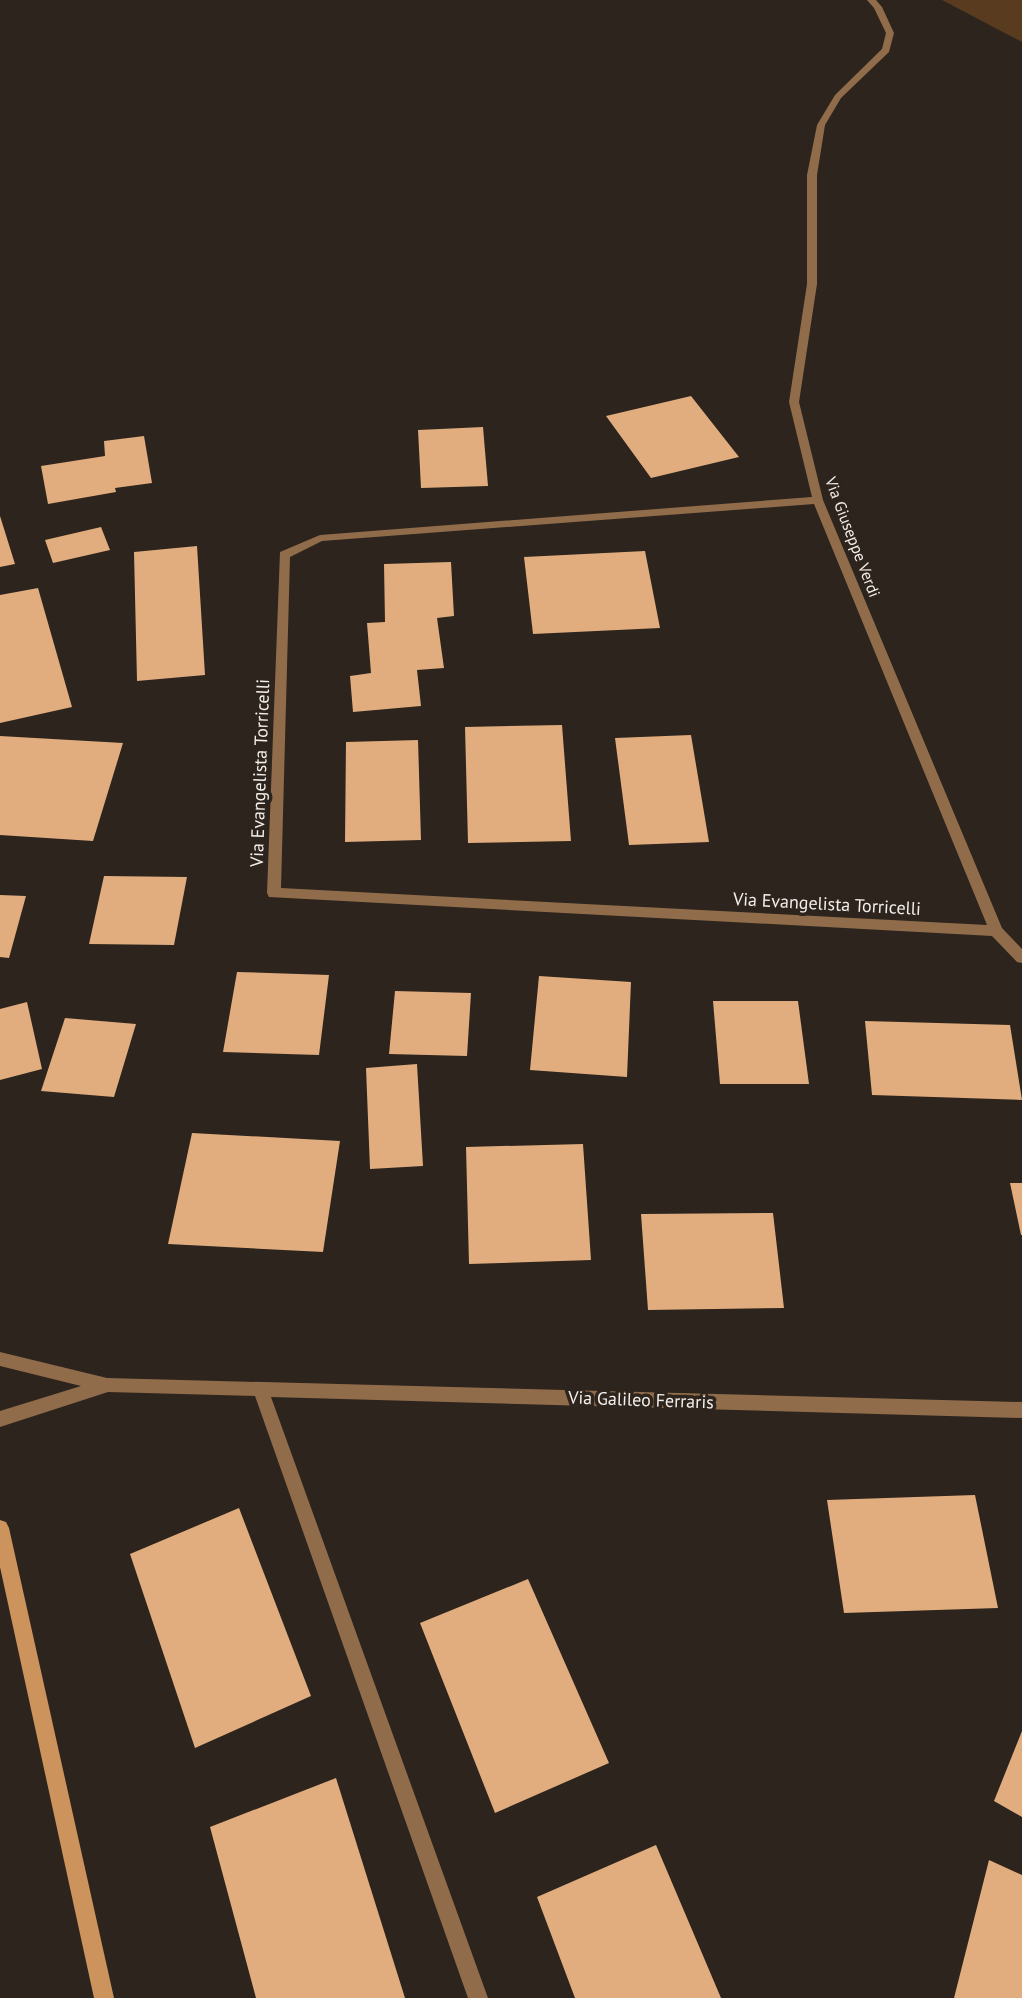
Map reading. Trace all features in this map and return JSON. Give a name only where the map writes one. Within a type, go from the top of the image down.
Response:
[{"type":"street","name":"Via Giuseppe Verdi","points":[[871,0],[878,7],[890,33],[886,50],[838,97],[821,125],[811,175],[812,284],[794,402],[818,500],[996,931],[1022,958]]},
{"type":"street","name":"Via Evangelista Torricelli","points":[[818,500],[320,538],[284,555],[274,893],[996,931]]},
{"type":"street","points":[[0,1359],[108,1385]]},
{"type":"street","name":"Via Galileo Ferraris","points":[[0,1419],[108,1385],[1022,1410]]},
{"type":"street","points":[[260,1388],[478,1998]]},
{"type":"street","points":[[0,1528],[104,1998]]},
{"type":"shaded area","points":[[942,0],[1022,0],[1022,42]]},
{"type":"building","points":[[691,396],[739,457],[651,478],[606,416]]},
{"type":"building","points":[[483,427],[488,486],[421,488],[418,430]]},
{"type":"building","points":[[144,436],[152,483],[115,488],[116,492],[48,504],[41,466],[105,456],[104,441]]},
{"type":"building","points":[[0,516],[15,564],[0,567]]},
{"type":"building","points":[[101,527],[110,550],[53,563],[45,540]]},
{"type":"building","points":[[197,546],[205,675],[137,681],[134,552]]},
{"type":"building","points":[[645,551],[660,628],[533,634],[524,557]]},
{"type":"building","points":[[451,562],[454,616],[437,618],[444,668],[417,670],[421,706],[353,712],[350,676],[371,673],[367,623],[385,622],[384,564]]},
{"type":"building","points":[[38,588],[72,707],[0,723],[0,595]]},
{"type":"building","points":[[562,725],[571,841],[468,843],[465,727]]},
{"type":"building","points":[[691,735],[709,842],[629,845],[615,738]]},
{"type":"building","points":[[0,736],[123,743],[93,841],[0,835]]},
{"type":"building","points":[[418,740],[421,840],[345,842],[346,742]]},
{"type":"building","points":[[104,876],[187,877],[174,945],[89,944]]},
{"type":"building","points":[[0,895],[26,896],[9,958],[0,957]]},
{"type":"building","points":[[237,972],[329,975],[319,1055],[223,1052]]},
{"type":"building","points":[[539,976],[631,982],[627,1077],[530,1070]]},
{"type":"building","points":[[395,991],[471,993],[467,1056],[389,1054]]},
{"type":"building","points":[[713,1001],[798,1001],[809,1084],[720,1084]]},
{"type":"building","points":[[27,1002],[42,1069],[0,1080],[0,1009]]},
{"type":"building","points":[[65,1018],[136,1024],[114,1097],[41,1091]]},
{"type":"building","points":[[865,1021],[1010,1025],[1022,1100],[872,1095]]},
{"type":"building","points":[[417,1064],[423,1166],[370,1169],[366,1068]]},
{"type":"building","points":[[192,1133],[340,1141],[323,1252],[168,1244]]},
{"type":"building","points":[[583,1144],[591,1260],[469,1264],[466,1147]]},
{"type":"building","points":[[1010,1183],[1022,1183],[1022,1235],[1021,1235]]},
{"type":"building","points":[[773,1213],[784,1308],[648,1310],[641,1214]]},
{"type":"building","points":[[975,1495],[998,1608],[844,1613],[827,1500]]},
{"type":"building","points":[[239,1508],[311,1696],[195,1748],[130,1554]]},
{"type":"building","points":[[528,1579],[609,1763],[495,1813],[420,1623]]},
{"type":"building","points":[[1022,1731],[1022,1817],[994,1801]]},
{"type":"building","points":[[336,1778],[405,1998],[256,1998],[210,1827]]},
{"type":"building","points":[[656,1845],[721,1998],[575,1998],[537,1897]]},
{"type":"building","points":[[989,1860],[1022,1875],[1022,1998],[954,1998]]}]
